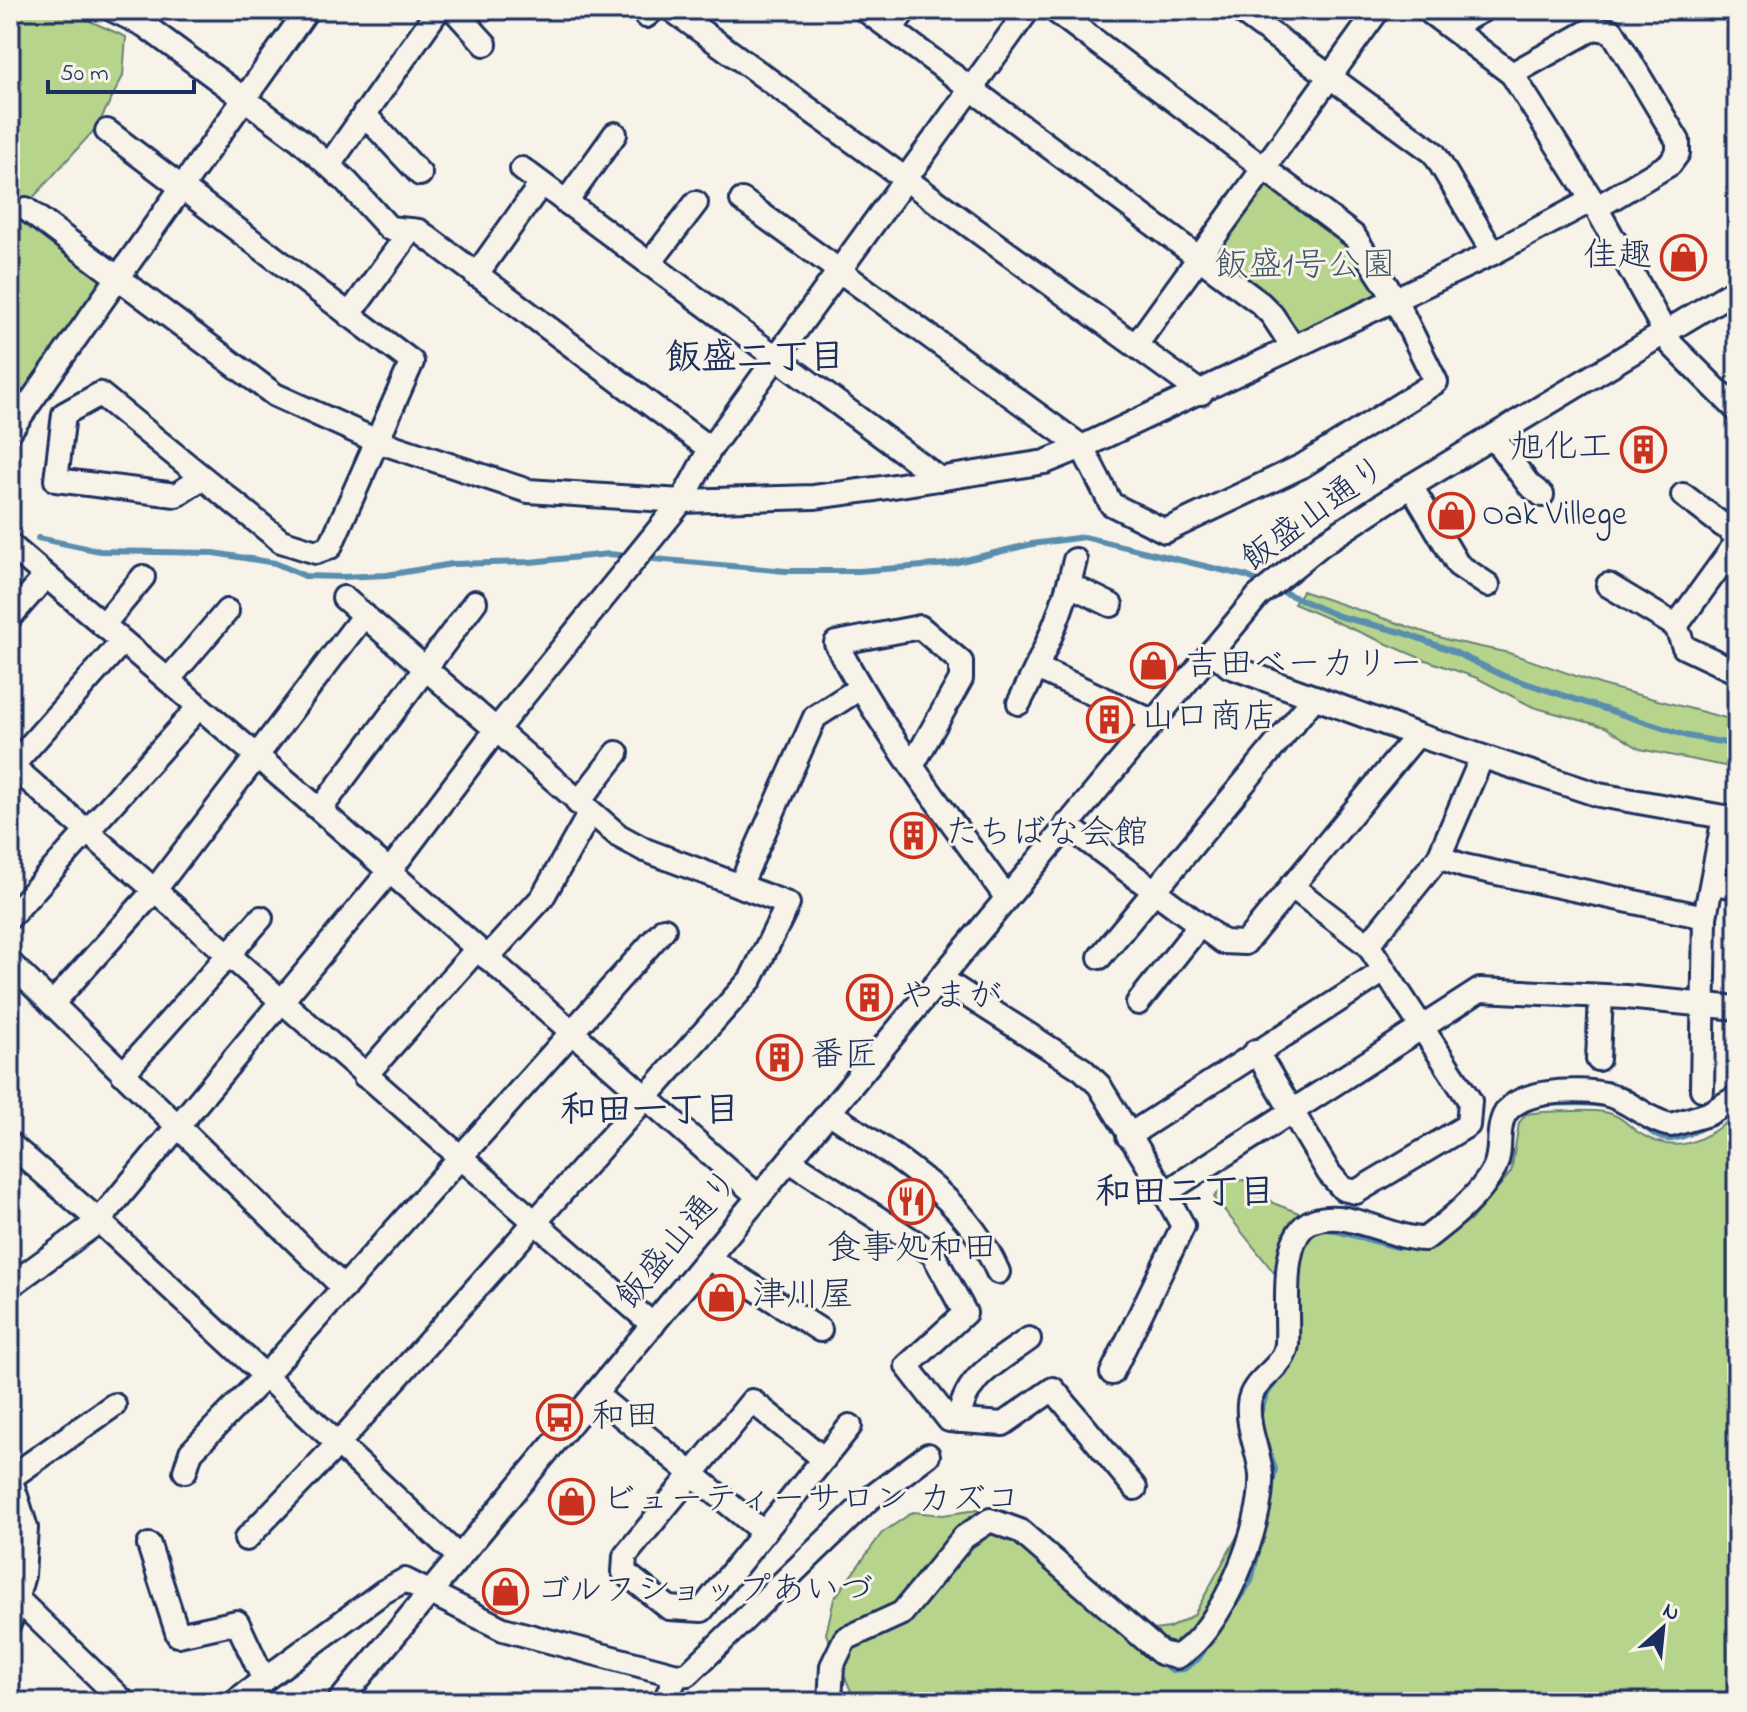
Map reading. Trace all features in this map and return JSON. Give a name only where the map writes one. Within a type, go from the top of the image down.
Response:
[{"type":"street","points":[[113,10],[144,25],[329,165],[389,228],[419,231],[710,449]]},
{"type":"street","points":[[10,431],[306,10]]},
{"type":"street","points":[[329,165],[438,10]]},
{"type":"street","points":[[454,10],[485,44]]},
{"type":"street","points":[[672,10],[1201,393]]},
{"type":"street","points":[[865,10],[1200,258],[1272,315],[1293,347]]},
{"type":"street","points":[[891,29],[905,10]]},
{"type":"street","points":[[10,1286],[99,1221],[389,872],[496,730],[682,501],[710,449],[1028,10]]},
{"type":"street","points":[[742,200],[1082,447],[1111,504],[1165,531],[1175,529],[1302,466],[1436,382],[1395,299],[1354,236],[1054,10]]},
{"type":"street","points":[[1239,10],[1434,153],[1493,253]]},
{"type":"street","points":[[1136,345],[1332,78],[1378,10]]},
{"type":"street","points":[[1427,10],[1512,74],[1594,204],[1665,333],[1685,361],[1737,410]]},
{"type":"street","points":[[1451,27],[1483,10]]},
{"type":"street","points":[[26,209],[117,280],[275,395],[377,441],[528,491],[682,501],[814,497],[1045,462],[1201,393],[1594,204],[1670,164],[1678,153],[1678,141],[1612,31],[1594,28],[1512,74]]},
{"type":"street","points":[[364,114],[420,174]]},
{"type":"street","points":[[64,414],[100,394],[281,541],[316,552],[330,547],[412,362],[107,131]]},
{"type":"street","points":[[566,202],[615,134]]},
{"type":"street","points":[[522,169],[940,479]]},
{"type":"street","points":[[476,275],[541,184]]},
{"type":"street","points":[[649,264],[696,203]]},
{"type":"street","points":[[349,315],[411,230]]},
{"type":"street","name":"飯盛山通り","points":[[339,1702],[1258,596],[1290,568],[1411,486],[1737,289]]},
{"type":"street","points":[[36,394],[64,414]]},
{"type":"street","points":[[64,414],[56,480],[176,495],[202,478]]},
{"type":"street","points":[[1493,437],[1529,485],[1542,495]]},
{"type":"street","points":[[1411,486],[1458,565],[1488,585]]},
{"type":"street","points":[[1683,495],[1737,536]]},
{"type":"street","points":[[1676,626],[1737,542]]},
{"type":"street","points":[[10,545],[320,810],[759,1197]]},
{"type":"street","points":[[1019,703],[1037,668],[1070,585],[1075,560]]},
{"type":"street","points":[[10,617],[45,577]]},
{"type":"street","points":[[103,625],[143,577]]},
{"type":"street","points":[[1070,585],[1111,605]]},
{"type":"street","points":[[1608,585],[1676,626],[1684,647],[1737,672]]},
{"type":"street","points":[[246,1539],[337,1445],[751,979],[788,904],[645,850],[619,836],[344,598]]},
{"type":"street","points":[[320,810],[475,602]]},
{"type":"street","points":[[168,680],[227,611]]},
{"type":"street","points":[[52,1004],[154,891],[364,615]]},
{"type":"street","points":[[912,766],[961,679],[961,662],[920,627],[836,643],[860,688],[912,766],[1006,897]]},
{"type":"street","points":[[122,642],[11,765],[280,1003],[653,1325]]},
{"type":"street","points":[[1212,651],[1229,666],[1417,735],[1599,795],[1724,817],[1705,917],[1702,1089]]},
{"type":"street","points":[[1037,668],[1152,721]]},
{"type":"street","points":[[740,886],[815,717],[860,688]]},
{"type":"street","points":[[1100,957],[1315,697]]},
{"type":"street","points":[[10,917],[199,707]]},
{"type":"street","points":[[1066,825],[1223,942],[1245,943],[1417,735]]},
{"type":"street","points":[[365,1076],[482,954],[542,898],[584,808],[617,753]]},
{"type":"street","points":[[1368,945],[1439,857],[1482,757]]},
{"type":"street","points":[[1439,857],[1464,866],[1705,917]]},
{"type":"street","points":[[1712,883],[1737,887]]},
{"type":"street","points":[[1256,1051],[1329,1173],[1343,1189],[1356,1192],[1468,1125],[1470,1101],[1368,945],[1291,886]]},
{"type":"street","points":[[123,1074],[261,918]]},
{"type":"street","points":[[1138,1003],[1200,925]]},
{"type":"street","points":[[185,1471],[191,1452],[264,1377],[664,929]]},
{"type":"street","points":[[10,963],[344,1288]]},
{"type":"street","points":[[1128,1136],[1384,971]]},
{"type":"street","points":[[940,978],[1082,1069],[1099,1085],[1183,1226],[1112,1373]]},
{"type":"street","points":[[1165,1193],[1480,990],[1601,996],[1737,1008]]},
{"type":"street","points":[[1598,1059],[1601,996]]},
{"type":"street","points":[[830,1702],[832,1666],[845,1639],[902,1613],[964,1537],[983,1521],[990,1520],[1020,1531],[1161,1653],[1176,1657],[1184,1653],[1216,1613],[1243,1565],[1261,1477],[1249,1428],[1249,1400],[1287,1347],[1289,1255],[1301,1228],[1316,1220],[1332,1219],[1405,1238],[1425,1239],[1469,1201],[1493,1170],[1501,1145],[1500,1132],[1506,1110],[1522,1098],[1606,1094],[1671,1125],[1708,1114],[1737,1097]]},
{"type":"street","points":[[829,1112],[915,1172],[955,1206],[976,1230],[998,1272]]},
{"type":"street","points":[[10,1144],[99,1221],[459,1557]]},
{"type":"street","points":[[790,1161],[933,1254],[965,1313],[907,1366],[949,1420],[1003,1424],[1053,1389],[1135,1488]]},
{"type":"street","points":[[708,1258],[820,1330]]},
{"type":"street","points":[[959,1421],[961,1400],[970,1384],[1029,1339]]},
{"type":"street","points":[[595,1394],[763,1532]]},
{"type":"street","points":[[824,1459],[752,1401],[625,1556],[624,1572],[669,1608],[702,1610],[763,1532],[824,1459],[850,1426]]},
{"type":"street","points":[[10,1622],[12,1595],[23,1575],[26,1528],[10,1478],[114,1405]]},
{"type":"street","points":[[234,1702],[399,1581],[408,1581],[431,1591],[503,1629],[677,1675],[688,1674],[707,1659],[735,1625],[868,1500],[928,1455]]},
{"type":"street","points":[[149,1545],[178,1635],[237,1622],[264,1680]]},
{"type":"street","points":[[12,1595],[124,1702]]},
{"type":"street","points":[[664,1702],[677,1675]]},
{"type":"green space","points":[[10,10],[65,10],[126,37],[123,76],[97,127],[21,211],[114,281],[10,426]]},
{"type":"green space","name":"飯盛1号公園","points":[[1267,176],[1342,231],[1389,297],[1294,341],[1208,258]]},
{"type":"green space","points":[[1302,591],[1448,640],[1509,653],[1605,686],[1737,721],[1737,763],[1724,766],[1640,749],[1605,727],[1533,707],[1477,678],[1420,658],[1294,604]]},
{"type":"green space","points":[[1609,1113],[1651,1139],[1677,1145],[1712,1132],[1737,1115],[1737,1702],[850,1702],[851,1691],[826,1634],[834,1599],[882,1533],[913,1512],[943,1515],[977,1510],[1012,1519],[1073,1561],[1154,1630],[1169,1628],[1194,1615],[1239,1533],[1259,1471],[1248,1413],[1288,1342],[1279,1279],[1214,1197],[1227,1182],[1244,1180],[1273,1203],[1322,1222],[1409,1233],[1470,1221],[1511,1172],[1519,1123],[1526,1114]]},
{"type":"waterway","points":[[643,558],[786,571],[859,571],[949,564],[1032,544],[1084,537],[1246,576],[1265,584]]},
{"type":"waterway","points":[[38,538],[100,551],[214,553],[275,563],[305,576],[387,575],[452,564],[530,562],[609,554],[628,556]]},
{"type":"waterway","points":[[1276,589],[1338,616],[1401,632],[1450,650],[1504,676],[1687,736],[1737,745]]},
{"type":"waterway","points":[[1543,1104],[1609,1106],[1667,1139],[1678,1138],[1710,1123]]},
{"type":"waterway","points":[[1504,1170],[1510,1161],[1510,1143]]},
{"type":"waterway","points":[[1325,1228],[1397,1247],[1426,1248]]},
{"type":"waterway","points":[[1258,1420],[1266,1395],[1279,1377]]},
{"type":"waterway","points":[[1263,1435],[1275,1469],[1270,1493]]},
{"type":"waterway","points":[[1153,1659],[1171,1670],[1184,1669],[1198,1659],[1251,1581],[1259,1547]]},
{"type":"place","name":"佳趣","points":[[1683,257]]},
{"type":"place","name":"旭化工","points":[[1643,449]]},
{"type":"place","name":"Oak Villege","points":[[1451,516]]},
{"type":"place","name":"吉田ベーカリー","points":[[1154,666]]},
{"type":"place","name":"山口商店","points":[[1110,719]]},
{"type":"place","name":"たちばな会館","points":[[914,835]]},
{"type":"place","name":"やまが","points":[[869,998]]},
{"type":"place","name":"番匠","points":[[779,1057]]},
{"type":"place","name":"食事処和田","points":[[912,1202]]},
{"type":"place","name":"津川屋","points":[[721,1297]]},
{"type":"place","name":"和田","points":[[560,1418]]},
{"type":"place","name":"ビューティーサロン カズコ","points":[[571,1501]]},
{"type":"place","name":"ゴルフショップあいづ","points":[[505,1592]]},
{"type":"district","name":"飯盛二丁目","points":[[755,359]]},
{"type":"district","name":"和田一丁目","points":[[650,1112]]},
{"type":"district","name":"和田二丁目","points":[[1185,1194]]}]
